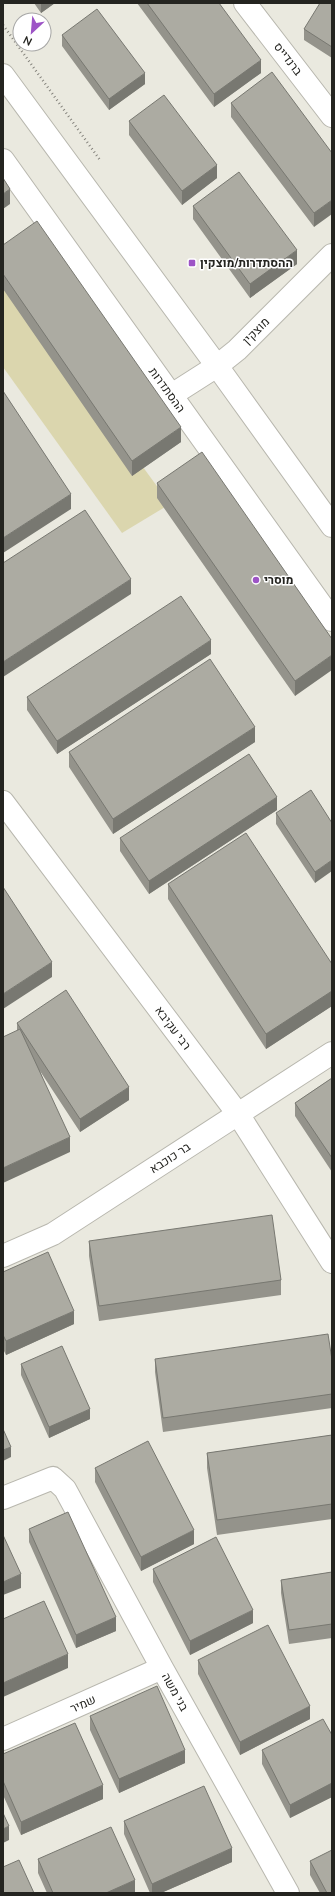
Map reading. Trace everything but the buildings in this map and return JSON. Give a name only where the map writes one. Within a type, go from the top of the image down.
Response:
[{"type":"street","name":"ברנדייס","points":[[245,3],[332,116]]},
{"type":"street","points":[[3,75],[217,366],[332,526]]},
{"type":"street","name":"ההסתדרות","points":[[3,160],[170,396],[332,620]]},
{"type":"street","name":"מוצקין","points":[[170,396],[217,366],[237,350],[332,255]]},
{"type":"street","name":"רבי עקיבא","points":[[3,802],[238,1114],[332,1262]]},
{"type":"street","name":"בר כוכבא","points":[[3,1256],[53,1234],[332,1053]]},
{"type":"street","name":"בני משה","points":[[3,1498],[53,1478],[65,1489],[283,1891]]},
{"type":"street","name":"שמיר","points":[[3,1739],[162,1668]]},
{"type":"shaded area","points":[[3,276],[170,504],[122,533],[3,367]]},
{"type":"place","name":"ההסתדרות/מוצקין","points":[[192,263]]},
{"type":"place","name":"מוסרי","points":[[256,580]]}]
